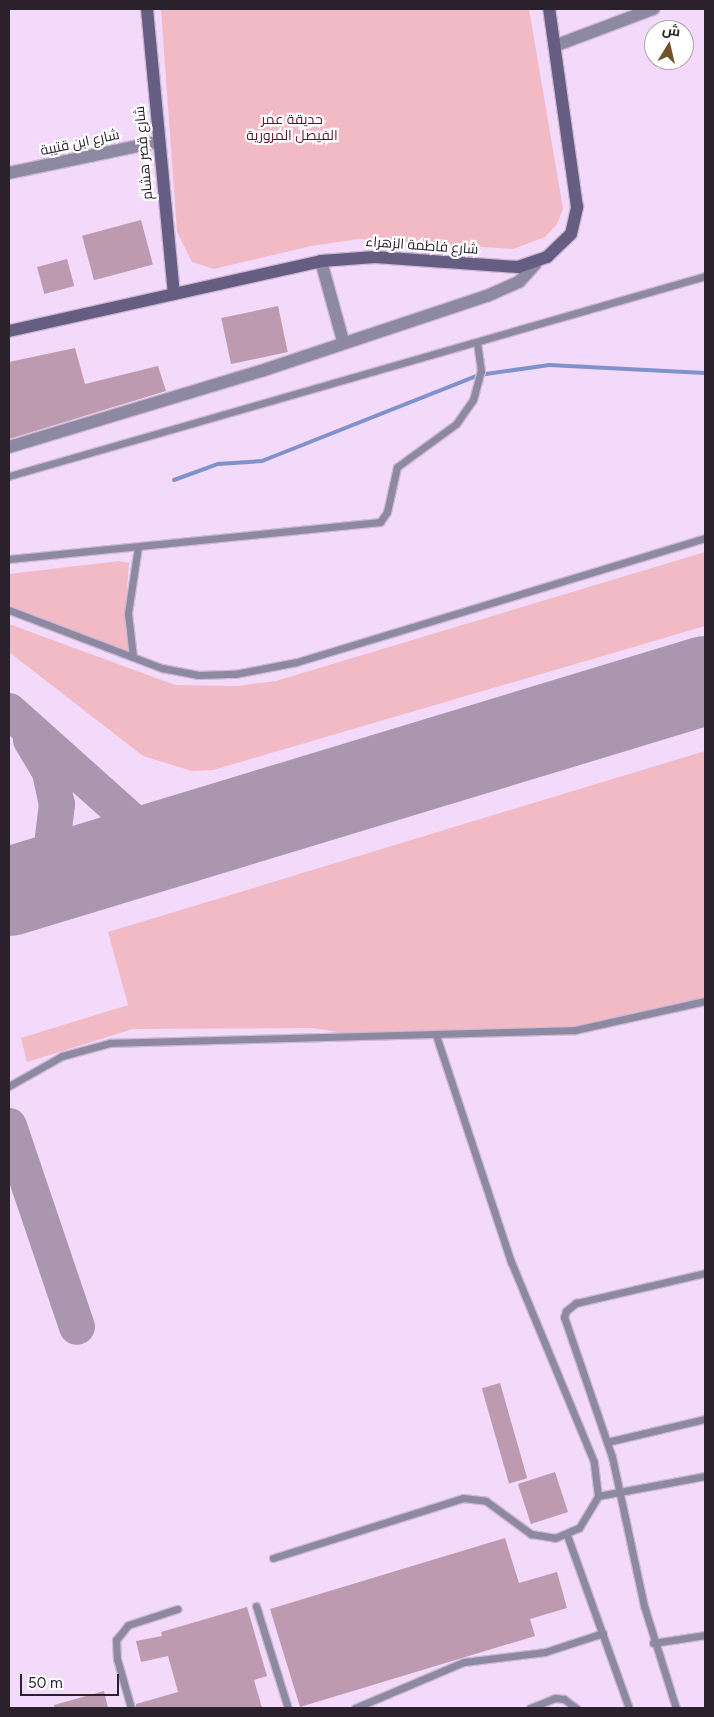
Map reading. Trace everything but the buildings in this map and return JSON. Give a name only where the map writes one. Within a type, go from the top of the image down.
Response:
[{"type":"street","name":"شارع قصر هشام","points":[[147,9],[158,142],[174,294]]},
{"type":"street","name":"شارع فاطمة الزهراء","points":[[9,331],[321,261],[356,256],[494,267],[536,263],[562,246],[571,234],[577,206],[557,45],[549,9]]},
{"type":"street","points":[[557,45],[653,9]]},
{"type":"street","name":"شارع ابن قتيبة","points":[[9,173],[158,142]]},
{"type":"street","points":[[321,261],[343,342]]},
{"type":"street","points":[[9,447],[261,371],[511,286],[536,263]]},
{"type":"lane","points":[[9,476],[705,276]]},
{"type":"lane","points":[[9,560],[380,522],[387,512],[397,467],[456,424],[473,400],[481,371],[477,342]]},
{"type":"lane","points":[[9,610],[133,657],[198,675],[235,674],[297,662],[705,538]]},
{"type":"lane","points":[[133,657],[128,612],[138,547]]},
{"type":"lane","points":[[9,1086],[62,1056],[110,1043],[586,1029],[705,1001]]},
{"type":"lane","points":[[273,1558],[463,1498],[486,1501],[531,1534],[549,1538],[567,1535],[588,1519],[598,1496],[594,1462],[511,1262],[436,1034]]},
{"type":"lane","points":[[676,1708],[653,1642],[621,1492],[566,1311],[576,1303],[705,1274]]},
{"type":"lane","points":[[607,1442],[705,1419]]},
{"type":"lane","points":[[598,1496],[705,1476]]},
{"type":"lane","points":[[567,1535],[629,1708]]},
{"type":"lane","points":[[256,1606],[288,1708]]},
{"type":"lane","points":[[131,1708],[116,1659],[116,1640],[128,1625],[177,1609]]},
{"type":"lane","points":[[355,1708],[464,1662],[545,1652],[602,1633]]},
{"type":"lane","points":[[653,1642],[705,1635]]},
{"type":"lane","points":[[530,1708],[555,1698],[564,1699],[576,1708]]},
{"type":"green space","name":"حديقة عمر الفيصل المرورية","points":[[161,9],[529,9],[563,209],[557,224],[545,237],[513,249],[359,239],[311,246],[214,269],[192,262],[177,232]]},
{"type":"green space","points":[[705,552],[705,626],[213,770],[192,771],[143,756],[9,652],[9,624],[175,685],[237,686],[276,681]]},
{"type":"green space","points":[[119,561],[129,563],[125,618],[129,656],[9,613],[9,574]]},
{"type":"green space","points":[[705,751],[705,1002],[606,1028],[564,1031],[350,1034],[313,1028],[133,1029],[27,1062],[21,1038],[128,1005],[108,932]]},
{"type":"waterway","points":[[174,480],[218,464],[262,461],[479,375],[549,365],[705,373]]},
{"type":"taxiway","points":[[9,711],[160,846]]},
{"type":"taxiway","points":[[31,740],[50,772],[57,804],[52,845],[34,884]]},
{"type":"taxiway","points":[[9,1126],[77,1327]]},
{"type":"runway","points":[[9,891],[705,680]]}]
